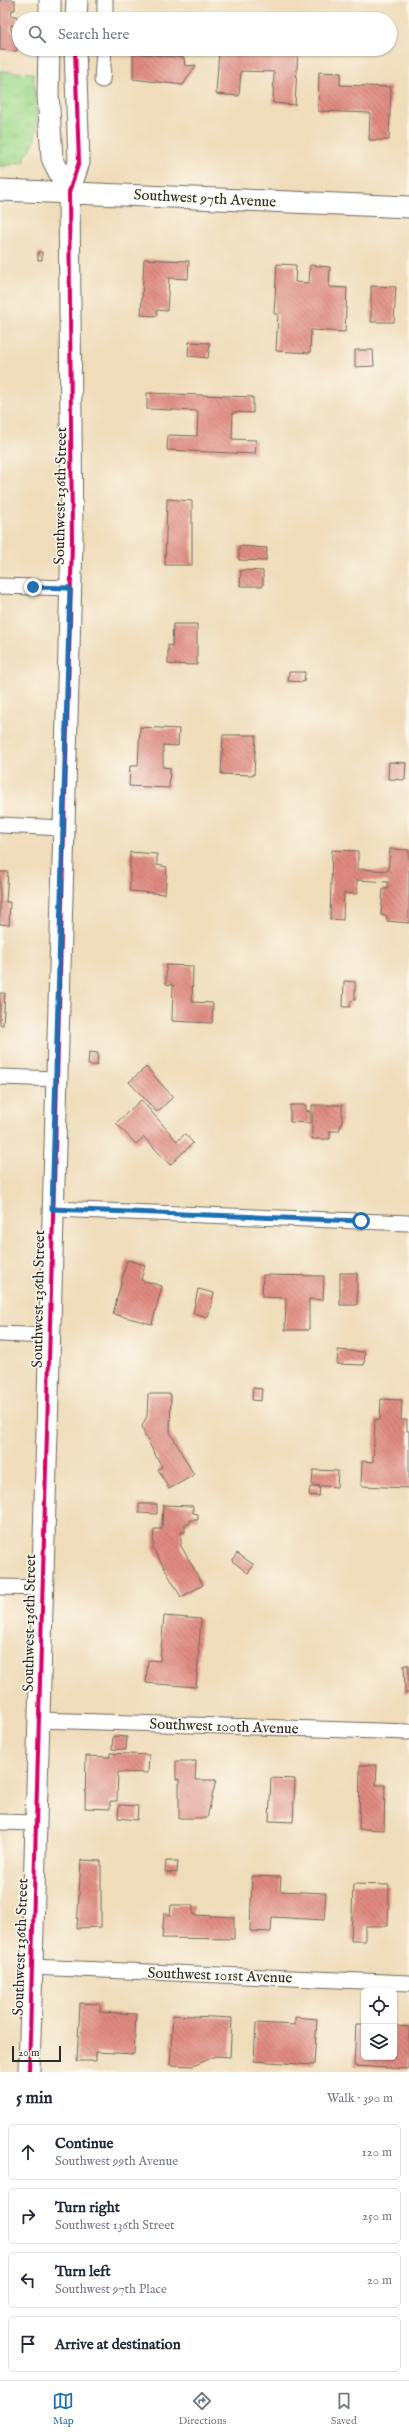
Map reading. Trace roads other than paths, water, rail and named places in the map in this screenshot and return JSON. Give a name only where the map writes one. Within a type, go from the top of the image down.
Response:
[{"type":"street","points":[[50,0],[50,12]]},
{"type":"street","points":[[76,0],[76,12]]},
{"type":"street","points":[[105,12],[106,0]]},
{"type":"street","name":"Southwest 136th Street","points":[[49,56],[48,94],[52,158],[69,192]]},
{"type":"street","name":"Southwest 136th Street","points":[[29,2072],[52,1209],[58,1079],[70,588],[72,427],[69,192],[79,162],[75,56]]},
{"type":"street","points":[[102,80],[104,56]]},
{"type":"street","name":"Southwest 97th Avenue","points":[[0,190],[409,207]]},
{"type":"street","points":[[0,586],[70,588]]},
{"type":"street","points":[[0,825],[63,828]]},
{"type":"street","points":[[0,1077],[58,1079]]},
{"type":"street","points":[[52,1209],[409,1223]]},
{"type":"street","points":[[0,1334],[49,1336]]},
{"type":"street","points":[[0,1587],[42,1588]]},
{"type":"street","name":"Southwest 100th Avenue","points":[[39,1720],[409,1732]]},
{"type":"street","points":[[0,1822],[35,1823]]},
{"type":"street","name":"Southwest 101st Avenue","points":[[31,1967],[409,1983]]}]
